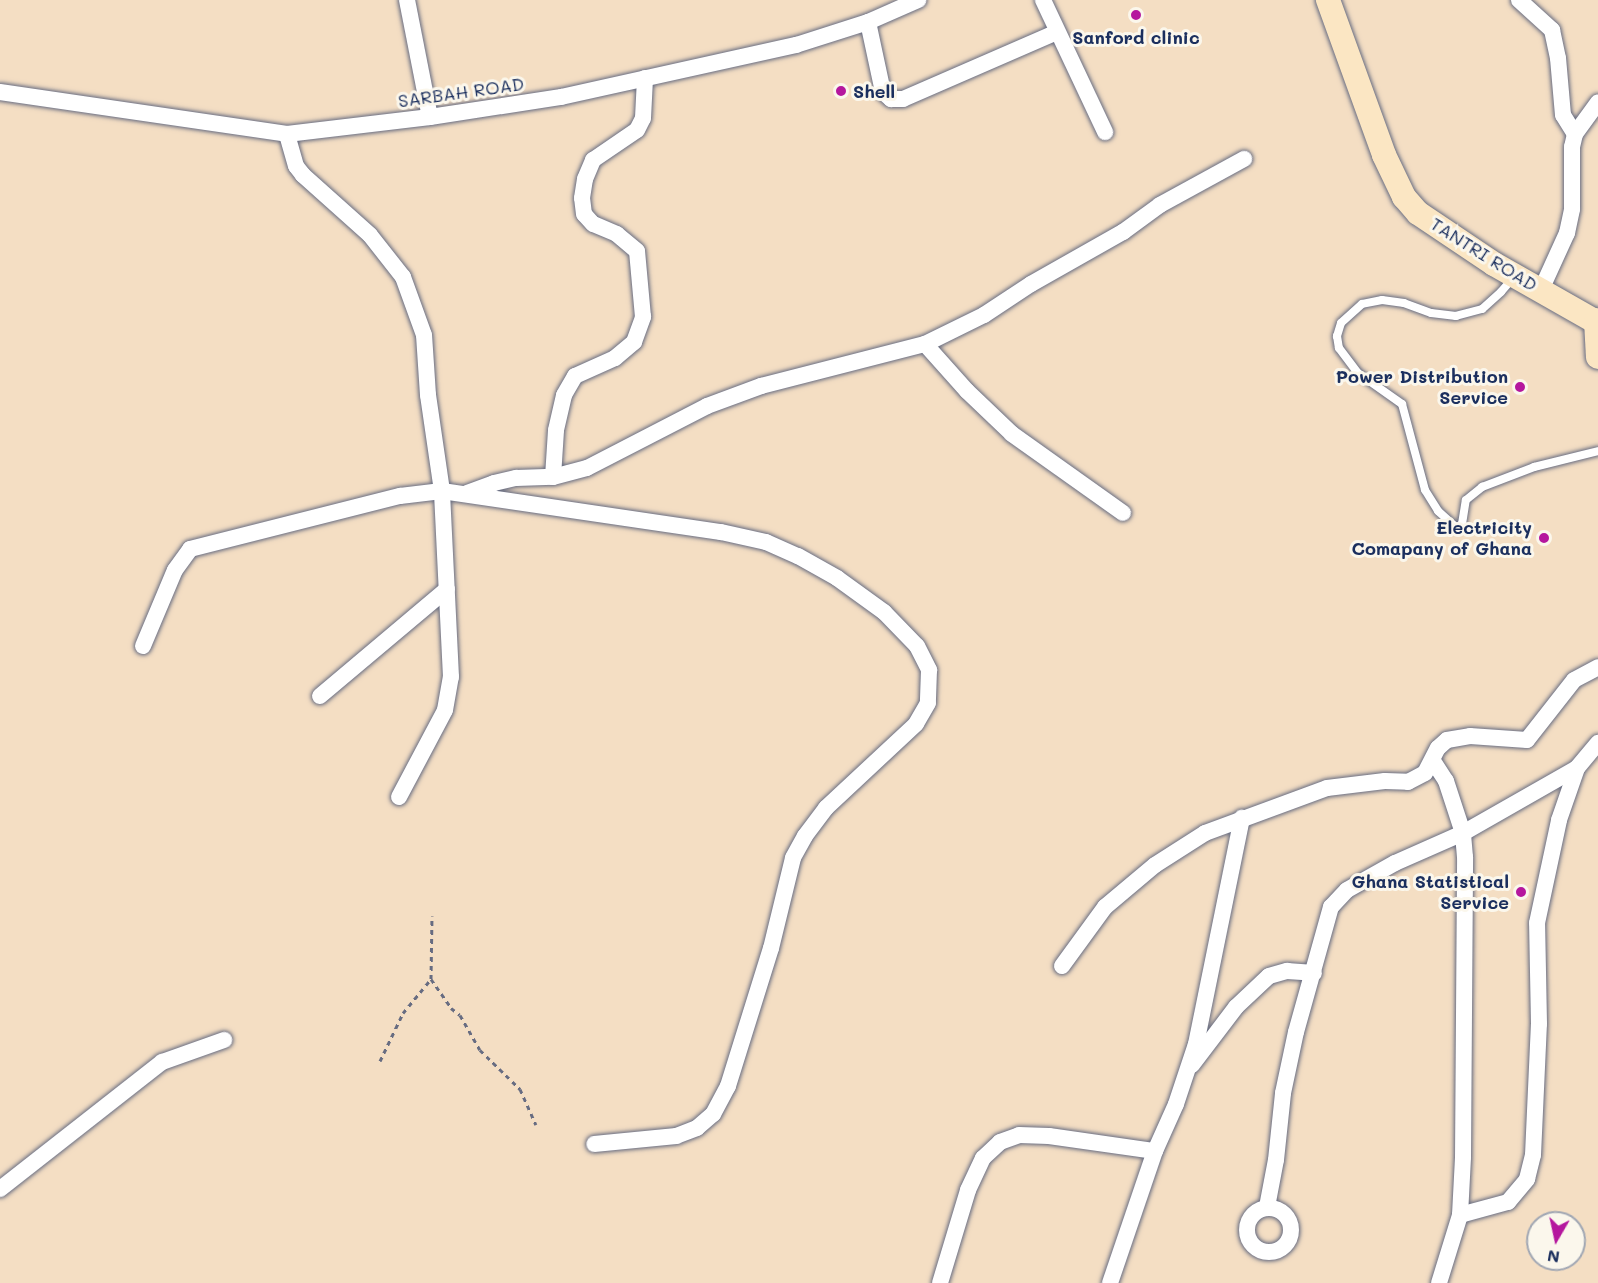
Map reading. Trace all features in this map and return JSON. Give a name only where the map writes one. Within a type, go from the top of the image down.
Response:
[{"type":"street","points":[[407,0],[430,117]]},
{"type":"street","name":"SARBAH ROAD","points":[[0,92],[287,134],[430,117],[561,97],[796,45],[868,22],[918,0]]},
{"type":"street","points":[[1043,0],[1104,132]]},
{"type":"street","name":"TANTRI ROAD","points":[[1328,0],[1384,155],[1404,197],[1418,213],[1442,230],[1515,276],[1597,321]]},
{"type":"street","points":[[1519,0],[1552,30],[1558,58],[1563,115],[1575,134]]},
{"type":"street","points":[[868,22],[883,92],[891,99],[903,99],[1057,32]]},
{"type":"street","points":[[553,477],[556,429],[564,395],[575,376],[615,358],[634,342],[643,317],[637,251],[617,234],[593,224],[584,214],[582,198],[585,179],[594,160],[637,130],[643,118],[645,78]]},
{"type":"street","points":[[1541,290],[1567,233],[1570,217],[1572,147],[1575,134],[1598,102]]},
{"type":"street","points":[[287,134],[296,166],[303,175],[370,235],[403,277],[424,335],[428,395],[442,491],[452,677],[445,710],[399,797]]},
{"type":"street","points":[[465,494],[516,478],[553,477],[587,468],[707,406],[761,386],[925,344],[984,315],[1031,284],[1123,232],[1160,205],[1244,159]]},
{"type":"street","points":[[1597,321],[1598,357]]},
{"type":"street","points":[[925,344],[966,391],[1012,434],[1123,513]]},
{"type":"street","points":[[143,646],[175,570],[190,549],[400,496],[442,491],[721,532],[766,543],[798,556],[837,578],[884,612],[917,645],[929,670],[928,703],[916,724],[826,808],[805,836],[793,858],[771,948],[728,1086],[713,1114],[697,1128],[676,1136],[594,1144]]},
{"type":"street","points":[[320,696],[447,589]]},
{"type":"street","points":[[1062,966],[1106,907],[1147,872],[1205,833],[1327,788],[1385,781],[1408,782],[1425,773],[1438,748],[1447,740],[1470,736],[1527,740],[1574,680],[1598,667]]},
{"type":"street","points":[[1460,1215],[1508,1202],[1527,1179],[1531,1163],[1539,1024],[1538,923],[1558,820],[1578,768],[1598,743]]},
{"type":"street","points":[[1433,761],[1446,781],[1463,833],[1466,857],[1463,1157],[1460,1215],[1439,1283]]},
{"type":"street","points":[[1267,1207],[1276,1160],[1283,1093],[1330,907],[1339,896],[1395,863],[1463,833],[1578,768]]},
{"type":"street","points":[[1110,1283],[1155,1151],[1189,1068],[1242,818]]},
{"type":"street","points":[[1189,1068],[1236,1007],[1269,976],[1287,971],[1314,973]]},
{"type":"street","points":[[0,1189],[162,1062],[224,1040]]},
{"type":"street","points":[[940,1283],[968,1190],[983,1158],[1000,1142],[1019,1135],[1049,1136],[1155,1151]]},
{"type":"lane","points":[[1515,276],[1482,309],[1456,316],[1431,313],[1404,303],[1382,300],[1362,304],[1341,323],[1337,336],[1339,348],[1358,373],[1402,404],[1425,490],[1438,511],[1456,528],[1462,524],[1466,500],[1482,487],[1534,467],[1598,451]]},
{"type":"path","points":[[432,916],[431,979],[451,1008],[460,1015],[480,1050],[520,1089],[536,1125]]},
{"type":"path","points":[[380,1061],[403,1013],[431,979]]},
{"type":"place","name":"Sanford clinic","points":[[1136,15]]},
{"type":"place","name":"Shell","points":[[841,91]]},
{"type":"place","name":"Power Distribution Service","points":[[1520,387]]},
{"type":"place","name":"Electricity Comapany of Ghana","points":[[1544,538]]},
{"type":"place","name":"Ghana Statistical Service","points":[[1521,892]]}]
